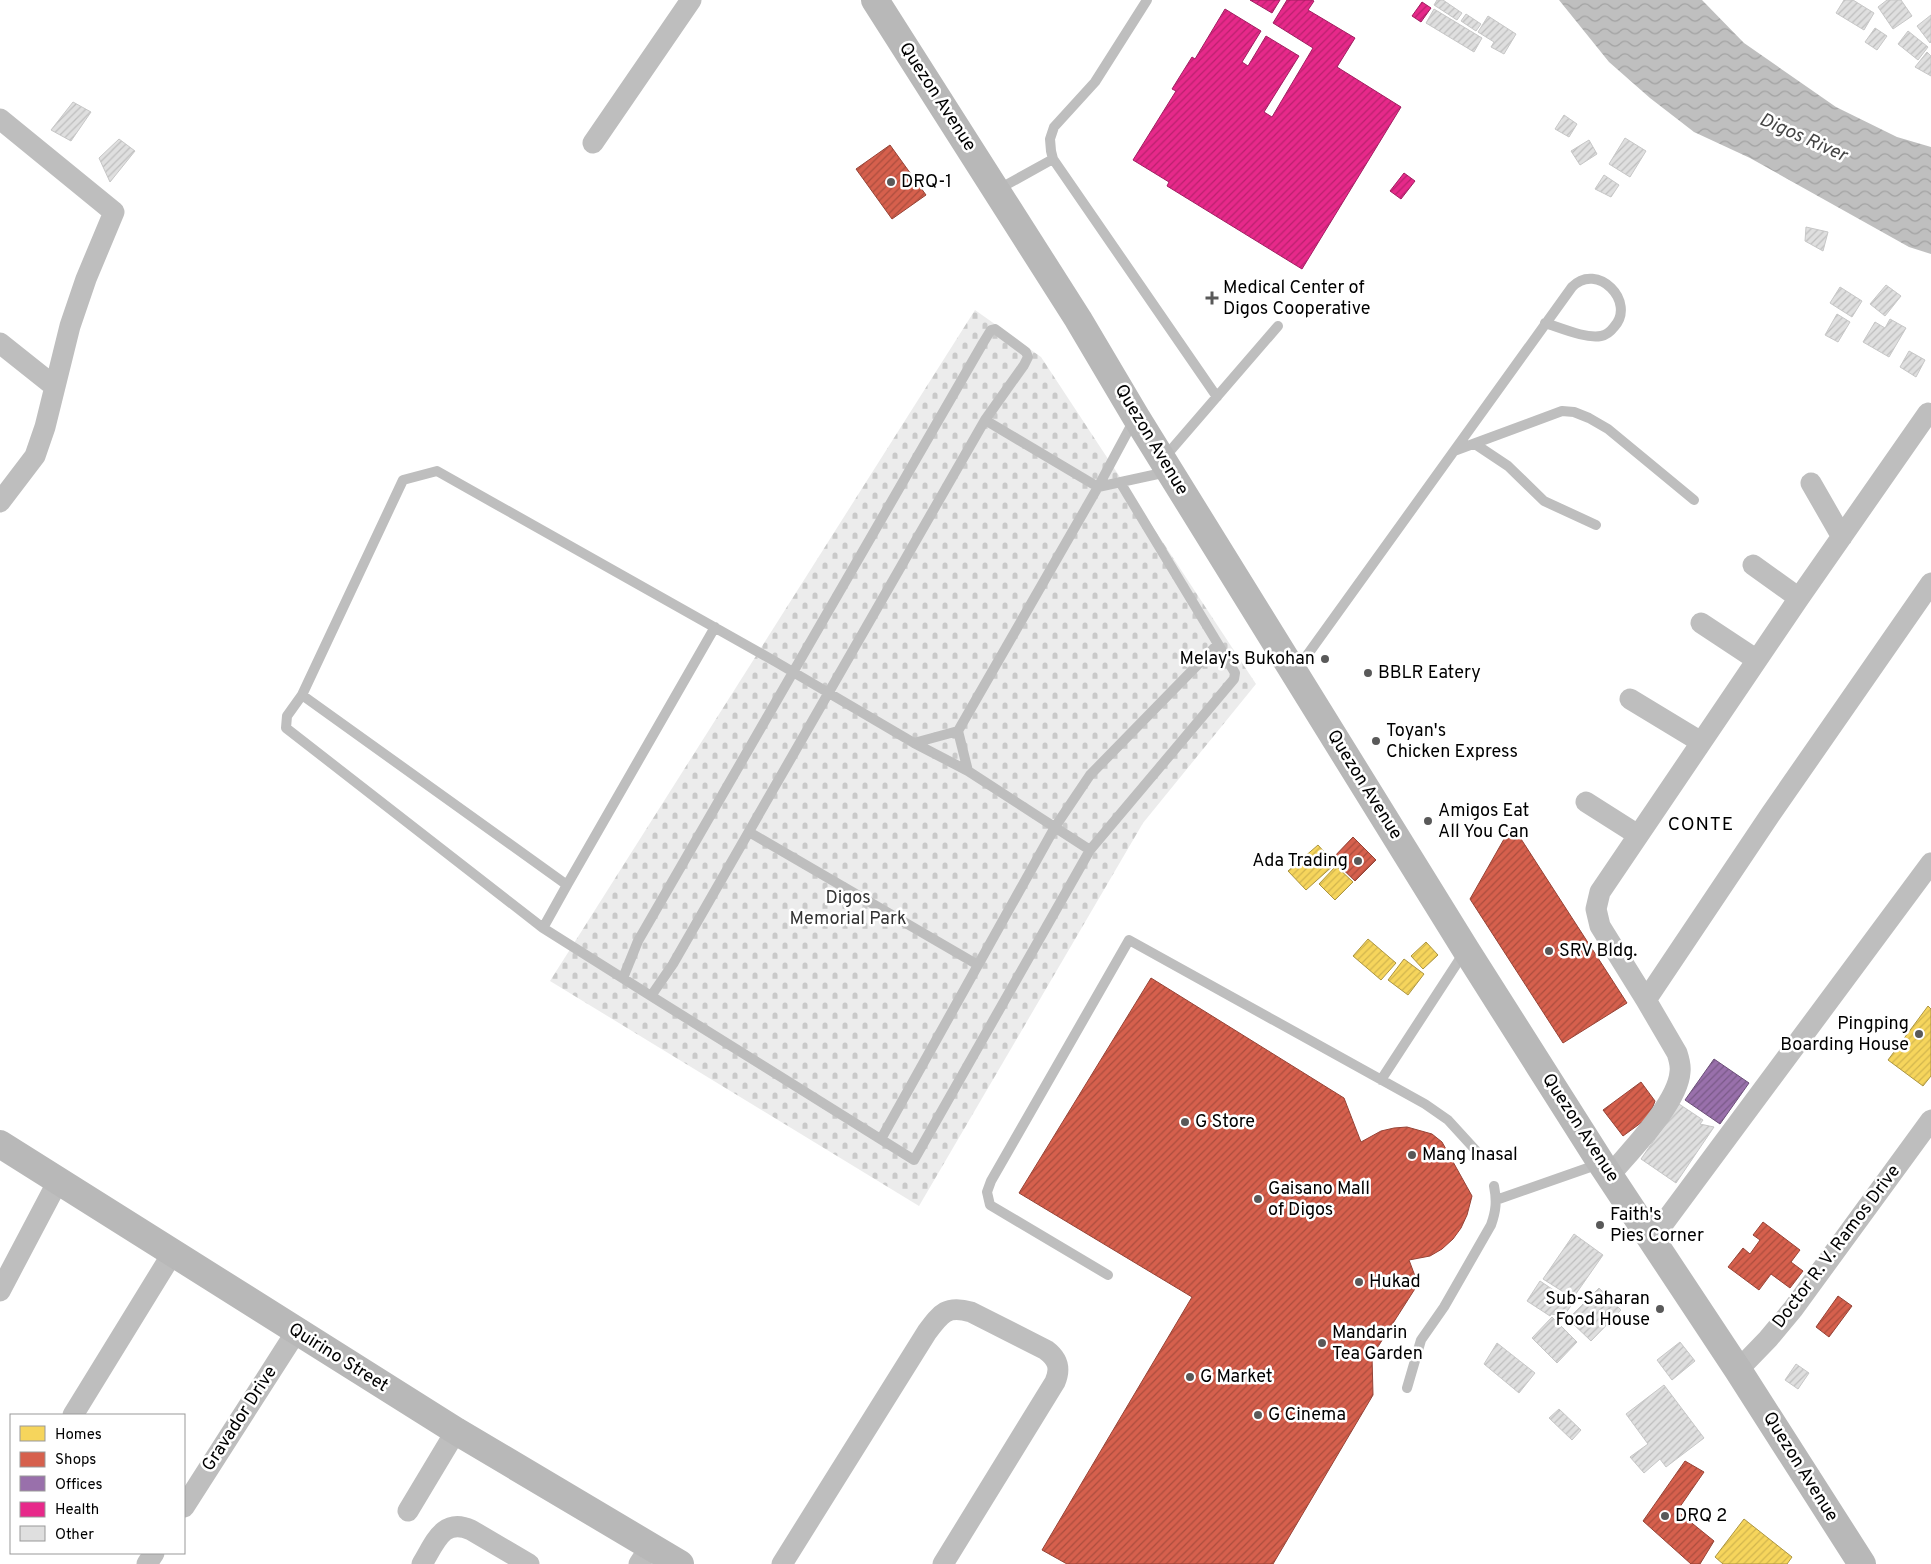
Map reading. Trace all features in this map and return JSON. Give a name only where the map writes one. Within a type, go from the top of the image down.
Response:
[{"type":"main road","name":"Quezon Avenue","points":[[875,0],[1078,319],[1166,466],[1466,950],[1862,1564]]},
{"type":"main road","name":"Quirino Street","points":[[0,1144],[456,1432],[644,1556],[680,1564]]},
{"type":"street","points":[[593,143],[691,0]]},
{"type":"street","points":[[0,119],[114,212],[86,279],[70,326],[45,427],[35,456],[0,502]]},
{"type":"street","points":[[0,343],[54,386]]},
{"type":"street","points":[[1606,1169],[1664,1109],[1678,1082],[1680,1062],[1646,1000],[1600,926],[1596,902],[1602,887],[1928,413]]},
{"type":"street","points":[[1811,483],[1842,537]]},
{"type":"street","points":[[1752,565],[1799,598]]},
{"type":"street","points":[[1646,1000],[1770,814],[1931,583]]},
{"type":"street","points":[[1701,623],[1757,660]]},
{"type":"street","points":[[1630,699],[1701,742]]},
{"type":"street","points":[[1586,802],[1638,835]]},
{"type":"street","points":[[1652,1239],[1931,863]]},
{"type":"street","name":"Doctor R. V. Ramos Drive","points":[[1738,1370],[1768,1339],[1793,1309],[1931,1120]]},
{"type":"street","points":[[0,1291],[58,1181]]},
{"type":"street","points":[[74,1414],[172,1254]]},
{"type":"street","points":[[782,1564],[931,1327],[944,1313],[951,1309],[959,1308],[972,1312],[1046,1350],[1055,1358],[1058,1367],[1055,1382],[944,1564]]},
{"type":"street","name":"Gravador Drive","points":[[185,1505],[296,1332]]},
{"type":"street","points":[[408,1511],[456,1432]]},
{"type":"street","points":[[422,1564],[440,1535],[454,1525],[471,1530],[529,1564]]},
{"type":"lane","points":[[1147,0],[1095,82],[1054,127],[1050,139],[1051,151],[1054,159],[1217,397]]},
{"type":"lane","points":[[996,190],[1054,159]]},
{"type":"lane","points":[[1294,672],[1545,323],[1577,281],[1594,278],[1606,284],[1615,292],[1620,300],[1616,325],[1604,336],[1592,337],[1545,323]]},
{"type":"lane","points":[[985,420],[1098,487],[1120,482],[1166,466],[1217,397],[1278,326]]},
{"type":"lane","points":[[623,978],[638,941],[983,342],[991,330],[995,329],[1026,352],[1028,357],[985,420],[673,964],[651,996]]},
{"type":"lane","points":[[1454,451],[1562,412],[1574,412],[1608,429],[1694,500]]},
{"type":"lane","points":[[968,771],[958,731],[1098,487],[1136,416]]},
{"type":"lane","points":[[1475,444],[1508,466],[1544,501],[1596,525]]},
{"type":"lane","points":[[1090,850],[968,771],[914,743],[794,672],[437,471],[403,480],[302,695],[287,716],[286,728],[543,928],[914,1160],[1090,850],[1234,679],[1235,673],[1120,482]]},
{"type":"lane","points":[[543,928],[714,627]]},
{"type":"lane","points":[[881,1139],[1055,827],[1090,775],[1218,644]]},
{"type":"lane","points":[[302,695],[567,885]]},
{"type":"lane","points":[[914,743],[958,731]]},
{"type":"lane","points":[[749,832],[978,965]]},
{"type":"lane","points":[[1108,1275],[990,1205],[987,1192],[991,1181],[1129,940],[1425,1104],[1448,1120],[1480,1155]]},
{"type":"lane","points":[[1381,1080],[1466,950]]},
{"type":"lane","points":[[1496,1200],[1606,1169]]},
{"type":"lane","points":[[1407,1388],[1421,1340],[1444,1307],[1491,1225],[1496,1213],[1494,1186]]},
{"type":"green space","name":"Digos Memorial Park","points":[[975,310],[1041,357],[1256,684],[1143,823],[919,1206],[550,981]]},
{"type":"water","name":"Digos River","points":[[1559,0],[1702,0],[1744,43],[1836,107],[1897,137],[1931,147],[1931,254],[1909,247],[1750,158],[1694,132],[1650,98],[1609,62]]},
{"type":"building: Homes","points":[[1318,845],[1335,864],[1306,890],[1288,871]]},
{"type":"building: Homes","points":[[1336,866],[1353,882],[1335,900],[1319,884]]},
{"type":"building: Homes","points":[[1368,939],[1396,963],[1381,980],[1353,956]]},
{"type":"building: Homes","points":[[1426,942],[1438,955],[1423,969],[1411,956]]},
{"type":"building: Homes","points":[[1404,959],[1424,974],[1408,995],[1388,980]]},
{"type":"building: Homes","name":"Pingping Boarding House","points":[[1928,1006],[1931,1009],[1931,1076],[1923,1086],[1888,1060]]},
{"type":"building: Homes","points":[[1744,1519],[1792,1557],[1787,1564],[1723,1564],[1715,1557]]},
{"type":"building: Shops","name":"DRQ-1","points":[[890,145],[926,195],[892,219],[856,169]]},
{"type":"building: Shops","name":"SRV Bldg.","points":[[1512,825],[1627,1003],[1563,1043],[1470,899]]},
{"type":"building: Shops","points":[[1353,837],[1376,860],[1355,881],[1332,859]]},
{"type":"building: Shops","points":[[1151,978],[1344,1098],[1361,1142],[1381,1131],[1394,1128],[1407,1127],[1432,1134],[1442,1142],[1472,1196],[1467,1215],[1453,1239],[1442,1249],[1430,1256],[1409,1260],[1418,1284],[1372,1356],[1373,1395],[1273,1564],[1067,1564],[1042,1550],[1192,1297],[1019,1193]]},
{"type":"building: Shops","points":[[1641,1082],[1655,1101],[1649,1117],[1623,1136],[1603,1110]]},
{"type":"building: Shops","points":[[1763,1222],[1800,1250],[1791,1262],[1803,1271],[1790,1288],[1771,1274],[1759,1290],[1728,1267],[1743,1248],[1750,1254],[1760,1240],[1753,1235]]},
{"type":"building: Shops","points":[[1838,1296],[1852,1306],[1829,1337],[1816,1327]]},
{"type":"building: Shops","name":"DRQ 2","points":[[1685,1461],[1704,1472],[1677,1511],[1714,1541],[1700,1564],[1691,1564],[1643,1521]]},
{"type":"building: Offices","points":[[1714,1059],[1749,1083],[1720,1124],[1685,1100]]},
{"type":"building: Health","points":[[1250,0],[1280,0],[1272,13]]},
{"type":"building: Health","points":[[1287,0],[1314,1],[1308,10],[1355,38],[1337,67],[1401,107],[1302,269],[1167,186],[1169,182],[1133,160],[1176,91],[1172,89],[1192,57],[1195,59],[1225,9],[1261,31],[1242,62],[1248,66],[1266,36],[1299,56],[1264,112],[1272,117],[1313,48],[1273,23]]},
{"type":"building: Health","points":[[1422,2],[1431,8],[1421,22],[1412,16]]},
{"type":"building: Health","points":[[1404,173],[1415,181],[1401,199],[1390,191]]},
{"type":"building: Other","points":[[1437,0],[1443,0],[1462,13],[1457,20],[1434,5]]},
{"type":"building: Other","points":[[1844,0],[1853,0],[1874,13],[1864,30],[1836,13]]},
{"type":"building: Other","points":[[1887,0],[1901,0],[1912,16],[1893,29],[1878,7]]},
{"type":"building: Other","points":[[1434,9],[1482,38],[1474,52],[1426,23]]},
{"type":"building: Other","points":[[1466,14],[1481,24],[1476,31],[1461,21]]},
{"type":"building: Other","points":[[1931,15],[1931,42],[1930,43],[1917,26]]},
{"type":"building: Other","points":[[1488,16],[1516,34],[1504,54],[1491,47],[1494,42],[1478,32]]},
{"type":"building: Other","points":[[1875,28],[1887,36],[1877,50],[1865,42]]},
{"type":"building: Other","points":[[1908,31],[1928,47],[1918,60],[1898,44]]},
{"type":"building: Other","points":[[1927,52],[1931,56],[1931,76],[1915,67]]},
{"type":"building: Other","points":[[73,102],[91,112],[71,141],[51,130]]},
{"type":"building: Other","points":[[1564,115],[1577,124],[1569,137],[1555,129]]},
{"type":"building: Other","points":[[1625,138],[1646,151],[1630,177],[1609,164]]},
{"type":"building: Other","points":[[119,139],[135,151],[110,182],[99,158]]},
{"type":"building: Other","points":[[1589,140],[1597,154],[1580,165],[1571,151]]},
{"type":"building: Other","points":[[1604,175],[1619,185],[1611,197],[1595,189]]},
{"type":"building: Other","points":[[1806,227],[1828,232],[1823,251],[1805,241]]},
{"type":"building: Other","points":[[1886,285],[1901,296],[1885,316],[1870,304]]},
{"type":"building: Other","points":[[1840,287],[1862,301],[1852,317],[1830,303]]},
{"type":"building: Other","points":[[1837,314],[1850,322],[1838,342],[1825,335]]},
{"type":"building: Other","points":[[1890,319],[1906,328],[1889,357],[1863,342],[1875,322],[1885,328]]},
{"type":"building: Other","points":[[1909,351],[1925,360],[1916,377],[1900,367]]},
{"type":"building: Other","points":[[1679,1104],[1703,1120],[1700,1124],[1714,1127],[1676,1183],[1641,1159]]},
{"type":"building: Other","points":[[1574,1234],[1603,1255],[1573,1298],[1543,1279]]},
{"type":"building: Other","points":[[1540,1281],[1573,1303],[1565,1314],[1560,1312],[1558,1315],[1551,1314],[1550,1316],[1527,1301]]},
{"type":"building: Other","points":[[1599,1288],[1621,1310],[1591,1341],[1568,1319]]},
{"type":"building: Other","points":[[1552,1317],[1577,1342],[1557,1363],[1532,1338]]},
{"type":"building: Other","points":[[1680,1342],[1695,1361],[1672,1380],[1657,1360]]},
{"type":"building: Other","points":[[1497,1343],[1535,1373],[1519,1393],[1484,1364]]},
{"type":"building: Other","points":[[1796,1364],[1809,1373],[1798,1389],[1785,1380]]},
{"type":"building: Other","points":[[1664,1385],[1704,1438],[1666,1467],[1660,1459],[1644,1473],[1630,1457],[1648,1444],[1626,1414]]},
{"type":"building: Other","points":[[1559,1409],[1581,1430],[1572,1440],[1549,1418]]},
{"type":"place","name":"DRQ-1","points":[[891,182]]},
{"type":"place","name":"Medical Center of Digos Cooperative","points":[[1212,298]]},
{"type":"place","name":"Melay's Bukohan","points":[[1325,659]]},
{"type":"place","name":"BBLR Eatery","points":[[1368,673]]},
{"type":"place","name":"Toyan's Chicken Express","points":[[1376,741]]},
{"type":"place","name":"Amigos Eat All You Can","points":[[1428,821]]},
{"type":"place","name":"Ada Trading","points":[[1358,861]]},
{"type":"place","name":"SRV Bldg.","points":[[1549,951]]},
{"type":"place","name":"Pingping Boarding House","points":[[1919,1034]]},
{"type":"place","name":"G Store","points":[[1185,1122]]},
{"type":"place","name":"Mang Inasal","points":[[1412,1155]]},
{"type":"place","name":"Gaisano Mall of Digos","points":[[1258,1199]]},
{"type":"place","name":"Faith's Pies Corner","points":[[1600,1225]]},
{"type":"place","name":"Hukad","points":[[1359,1282]]},
{"type":"place","name":"Sub-Saharan Food House","points":[[1660,1309]]},
{"type":"place","name":"Mandarin Tea Garden","points":[[1322,1343]]},
{"type":"place","name":"G Market","points":[[1190,1377]]},
{"type":"place","name":"G Cinema","points":[[1258,1415]]},
{"type":"place","name":"DRQ 2","points":[[1665,1516]]},
{"type":"district","name":"CONTE","points":[[1701,825]]}]
